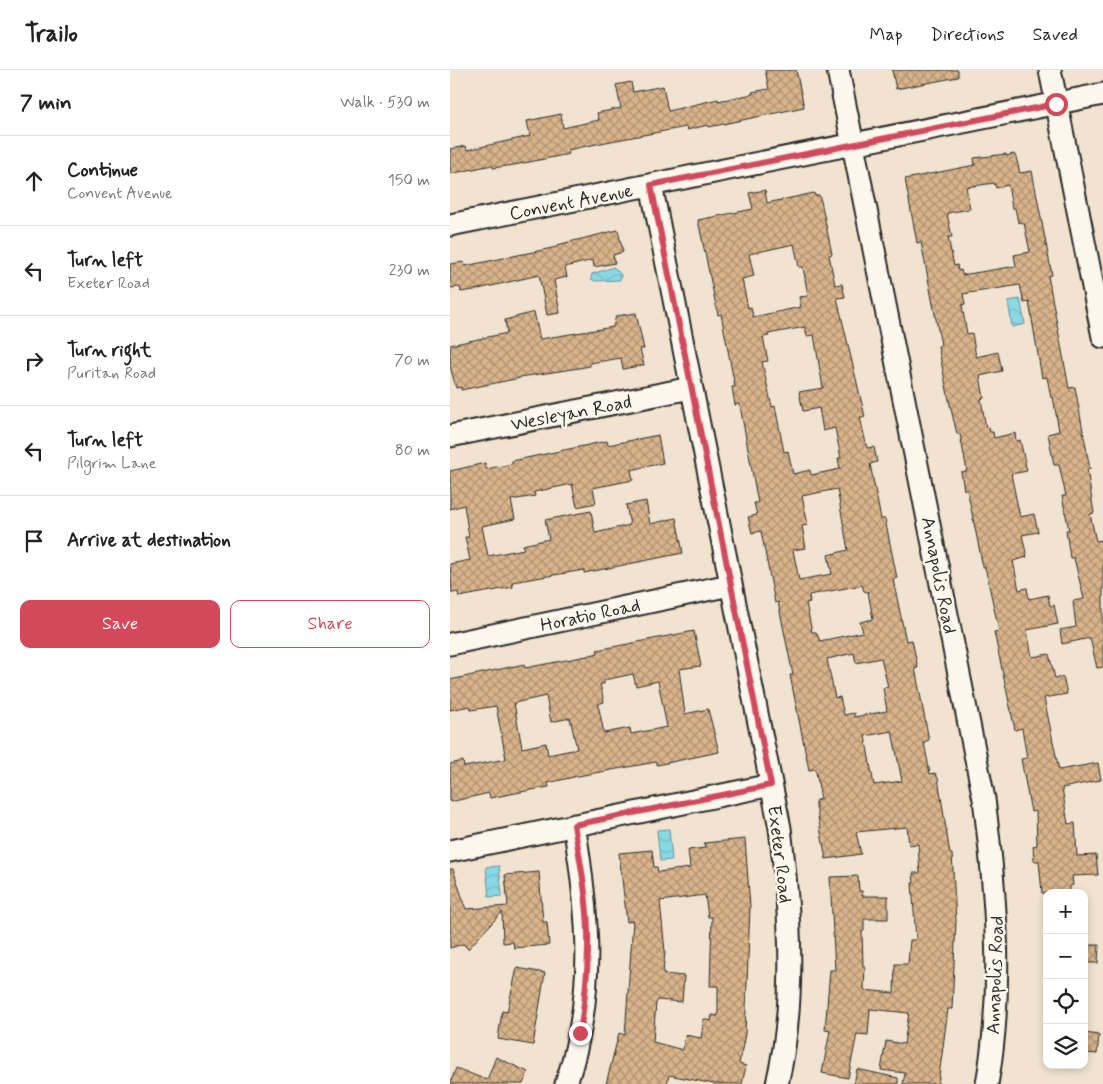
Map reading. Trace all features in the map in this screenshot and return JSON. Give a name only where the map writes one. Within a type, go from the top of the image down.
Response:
[{"type":"street","name":"Annapolis Road","points":[[838,70],[984,799],[996,887],[998,982],[987,1084]]},
{"type":"street","points":[[1050,70],[1103,337]]},
{"type":"street","name":"Convent Avenue","points":[[450,225],[1103,94]]},
{"type":"street","name":"Exeter Road","points":[[651,185],[780,828],[788,898],[791,966],[788,1015],[777,1084]]},
{"type":"street","name":"Wesleyan Road","points":[[450,436],[692,388]]},
{"type":"street","name":"Horatio Road","points":[[450,644],[730,585]]},
{"type":"street","points":[[450,850],[771,785]]},
{"type":"street","points":[[566,1084],[580,1033],[586,989],[588,930],[584,884],[574,825]]},
{"type":"water","points":[[614,267],[621,275],[620,280],[595,281],[591,279],[592,274]]},
{"type":"water","points":[[1020,299],[1025,324],[1012,327],[1008,301]]},
{"type":"water","points":[[669,829],[672,860],[660,861],[657,830]]},
{"type":"water","points":[[499,866],[502,896],[489,897],[486,867]]},
{"type":"building","points":[[765,70],[796,70],[804,107],[709,127],[708,125],[687,130],[686,127],[606,142],[568,150],[569,154],[514,165],[493,168],[492,165],[450,174],[450,149],[466,146],[467,150],[530,136],[527,121],[561,114],[563,128],[599,120],[597,113],[621,108],[616,85],[631,82],[633,92],[663,86],[668,111],[769,89]]},
{"type":"building","points":[[892,70],[958,70],[958,77],[896,89]]},
{"type":"building","points":[[1014,154],[1020,173],[1032,171],[1052,275],[1048,276],[1069,388],[1075,387],[1090,469],[1087,469],[1094,513],[1090,514],[1096,541],[1101,540],[1103,549],[1103,667],[1097,668],[1090,638],[1062,644],[1060,630],[1076,627],[1073,601],[1084,599],[1074,558],[1070,558],[1066,530],[1069,530],[1062,496],[1066,496],[1059,465],[1054,465],[1048,434],[1059,431],[1053,397],[1051,398],[1047,377],[1042,378],[1029,302],[1024,303],[1020,285],[963,294],[965,304],[962,305],[967,334],[972,333],[976,357],[998,352],[1002,371],[980,376],[984,398],[981,399],[986,428],[989,427],[990,432],[993,432],[994,438],[1015,433],[1016,441],[1020,440],[1027,471],[1011,474],[1020,517],[1034,514],[1038,532],[1022,535],[1027,557],[1013,561],[1019,590],[1027,588],[1029,599],[1048,595],[1050,606],[1054,605],[1058,624],[1027,630],[1032,657],[1049,654],[1055,678],[1063,677],[1067,694],[1044,698],[1059,770],[1098,763],[1101,780],[1062,788],[1068,824],[1075,823],[1077,856],[1096,855],[1098,875],[1072,876],[1073,885],[1070,886],[1070,889],[1043,889],[1043,893],[1039,861],[1034,861],[1033,846],[1037,845],[1036,811],[1031,812],[1021,759],[1027,758],[1022,728],[1015,730],[994,632],[999,631],[985,567],[983,567],[967,489],[964,490],[961,472],[967,471],[960,434],[957,434],[950,405],[938,346],[941,345],[921,242],[917,243],[905,179],[975,165],[974,158]],"holes":[[[994,183],[996,188],[1008,185],[1012,208],[1015,208],[1018,222],[1024,223],[1030,252],[1014,255],[1016,266],[962,275],[961,270],[958,271],[957,265],[954,266],[948,237],[952,237],[947,213],[970,209],[966,187]]]},
{"type":"building","points":[[765,190],[767,203],[814,193],[815,196],[819,195],[832,254],[829,255],[835,285],[842,284],[845,297],[837,298],[865,417],[860,417],[867,448],[874,447],[877,462],[870,464],[881,519],[885,519],[897,578],[893,579],[906,641],[912,640],[918,668],[915,668],[929,740],[924,742],[930,774],[935,773],[938,778],[950,854],[952,854],[956,921],[952,1009],[948,1009],[938,1084],[903,1084],[905,1073],[881,1070],[886,1041],[904,1044],[909,1013],[870,1009],[868,1035],[857,1034],[848,1078],[822,1073],[830,1031],[825,1030],[830,970],[835,970],[830,877],[858,876],[859,891],[862,891],[862,896],[888,896],[888,919],[864,919],[864,931],[862,931],[863,966],[865,966],[864,990],[894,993],[895,964],[908,964],[910,940],[916,940],[912,883],[914,883],[913,873],[920,873],[918,844],[909,845],[907,827],[856,832],[861,854],[826,859],[815,801],[821,799],[816,772],[815,769],[809,770],[790,675],[793,675],[778,602],[775,603],[761,531],[752,533],[748,517],[757,515],[754,503],[758,503],[740,406],[739,404],[735,405],[732,387],[735,387],[721,314],[718,315],[698,220],[753,209],[749,193]],"holes":[[[794,244],[799,267],[803,267],[808,296],[799,297],[801,307],[753,317],[751,307],[748,308],[742,279],[754,276],[749,254]],[[805,327],[807,336],[814,335],[823,388],[799,392],[803,411],[819,408],[823,431],[835,428],[841,458],[838,458],[840,469],[811,475],[810,470],[793,474],[788,451],[784,452],[775,406],[772,407],[762,362],[768,361],[763,337],[769,336],[768,334]],[[837,489],[848,550],[828,555],[832,574],[799,580],[793,550],[806,548],[802,526],[808,525],[802,496]],[[862,585],[864,591],[868,592],[873,619],[860,622],[863,632],[820,641],[816,632],[812,632],[806,603],[810,602],[809,595]],[[854,653],[856,663],[881,658],[888,687],[883,688],[887,711],[854,717],[854,713],[844,715],[840,697],[835,698],[827,659]],[[892,731],[902,781],[874,785],[865,736]]]},
{"type":"building","points":[[618,230],[623,252],[613,255],[615,263],[594,267],[593,260],[565,267],[567,277],[554,280],[560,313],[547,315],[539,275],[461,292],[460,287],[450,288],[450,264],[464,262],[465,266],[557,247],[557,245]]},
{"type":"building","points":[[534,312],[540,339],[613,327],[616,316],[636,313],[644,349],[640,349],[644,365],[623,369],[621,358],[590,363],[590,366],[520,377],[461,390],[461,387],[456,388],[450,366],[450,345],[507,333],[505,320]]},
{"type":"building","points":[[658,435],[663,463],[631,470],[633,480],[593,488],[596,503],[577,507],[572,484],[534,492],[535,496],[511,500],[515,519],[482,526],[488,556],[524,549],[523,545],[549,539],[545,520],[591,511],[595,533],[630,525],[626,505],[646,501],[650,524],[676,518],[683,553],[584,573],[584,570],[512,582],[513,587],[459,597],[458,592],[452,593],[450,564],[470,560],[465,537],[469,537],[464,505],[450,509],[450,471],[485,463],[486,469],[512,464],[512,461],[607,441],[608,445]]},
{"type":"building","points":[[694,631],[701,666],[679,669],[685,714],[708,709],[719,752],[657,765],[656,762],[578,776],[548,783],[549,787],[490,798],[489,793],[450,802],[450,764],[463,761],[464,767],[506,759],[496,706],[471,710],[470,706],[450,710],[450,680],[524,664],[525,668],[587,656],[598,653],[597,650]],"holes":[[[633,674],[636,686],[658,681],[667,727],[631,734],[630,728],[604,733],[598,704],[604,702],[600,684],[604,684],[604,680]],[[546,696],[551,722],[570,718],[577,749],[548,755],[546,743],[522,748],[514,703]]]},
{"type":"building","points":[[745,839],[750,907],[745,1034],[739,1064],[746,1066],[742,1084],[714,1084],[669,1075],[667,1084],[606,1084],[619,1033],[625,1035],[633,921],[627,922],[619,853],[652,850],[654,867],[657,867],[658,872],[690,868],[688,850],[705,848],[704,843]],"holes":[[[705,895],[708,917],[712,917],[710,986],[718,986],[718,1016],[712,1015],[711,1021],[704,1019],[701,1038],[685,1035],[683,1050],[653,1042],[656,1003],[658,1000],[682,1002],[684,976],[663,974],[665,952],[660,901]]]},
{"type":"building","points":[[450,869],[453,869],[466,909],[508,906],[505,875],[539,872],[543,922],[547,922],[549,945],[514,948],[513,942],[503,943],[502,912],[468,949],[463,944],[450,948]]},
{"type":"building","points":[[1088,945],[1099,945],[1098,963],[1088,963]]},
{"type":"building","points":[[517,968],[545,973],[533,1045],[498,1039],[502,1011],[507,1012]]},
{"type":"building","points":[[1088,1034],[1099,1035],[1097,1054],[1088,1053]]},
{"type":"building","points":[[496,1057],[528,1072],[523,1084],[450,1084],[456,1068],[487,1080]]},
{"type":"building","points":[[857,1069],[898,1078],[898,1084],[854,1084]]},
{"type":"route","points":[[580,1033],[586,989],[588,930],[584,884],[574,825],[771,785],[651,185],[1056,104]]}]
